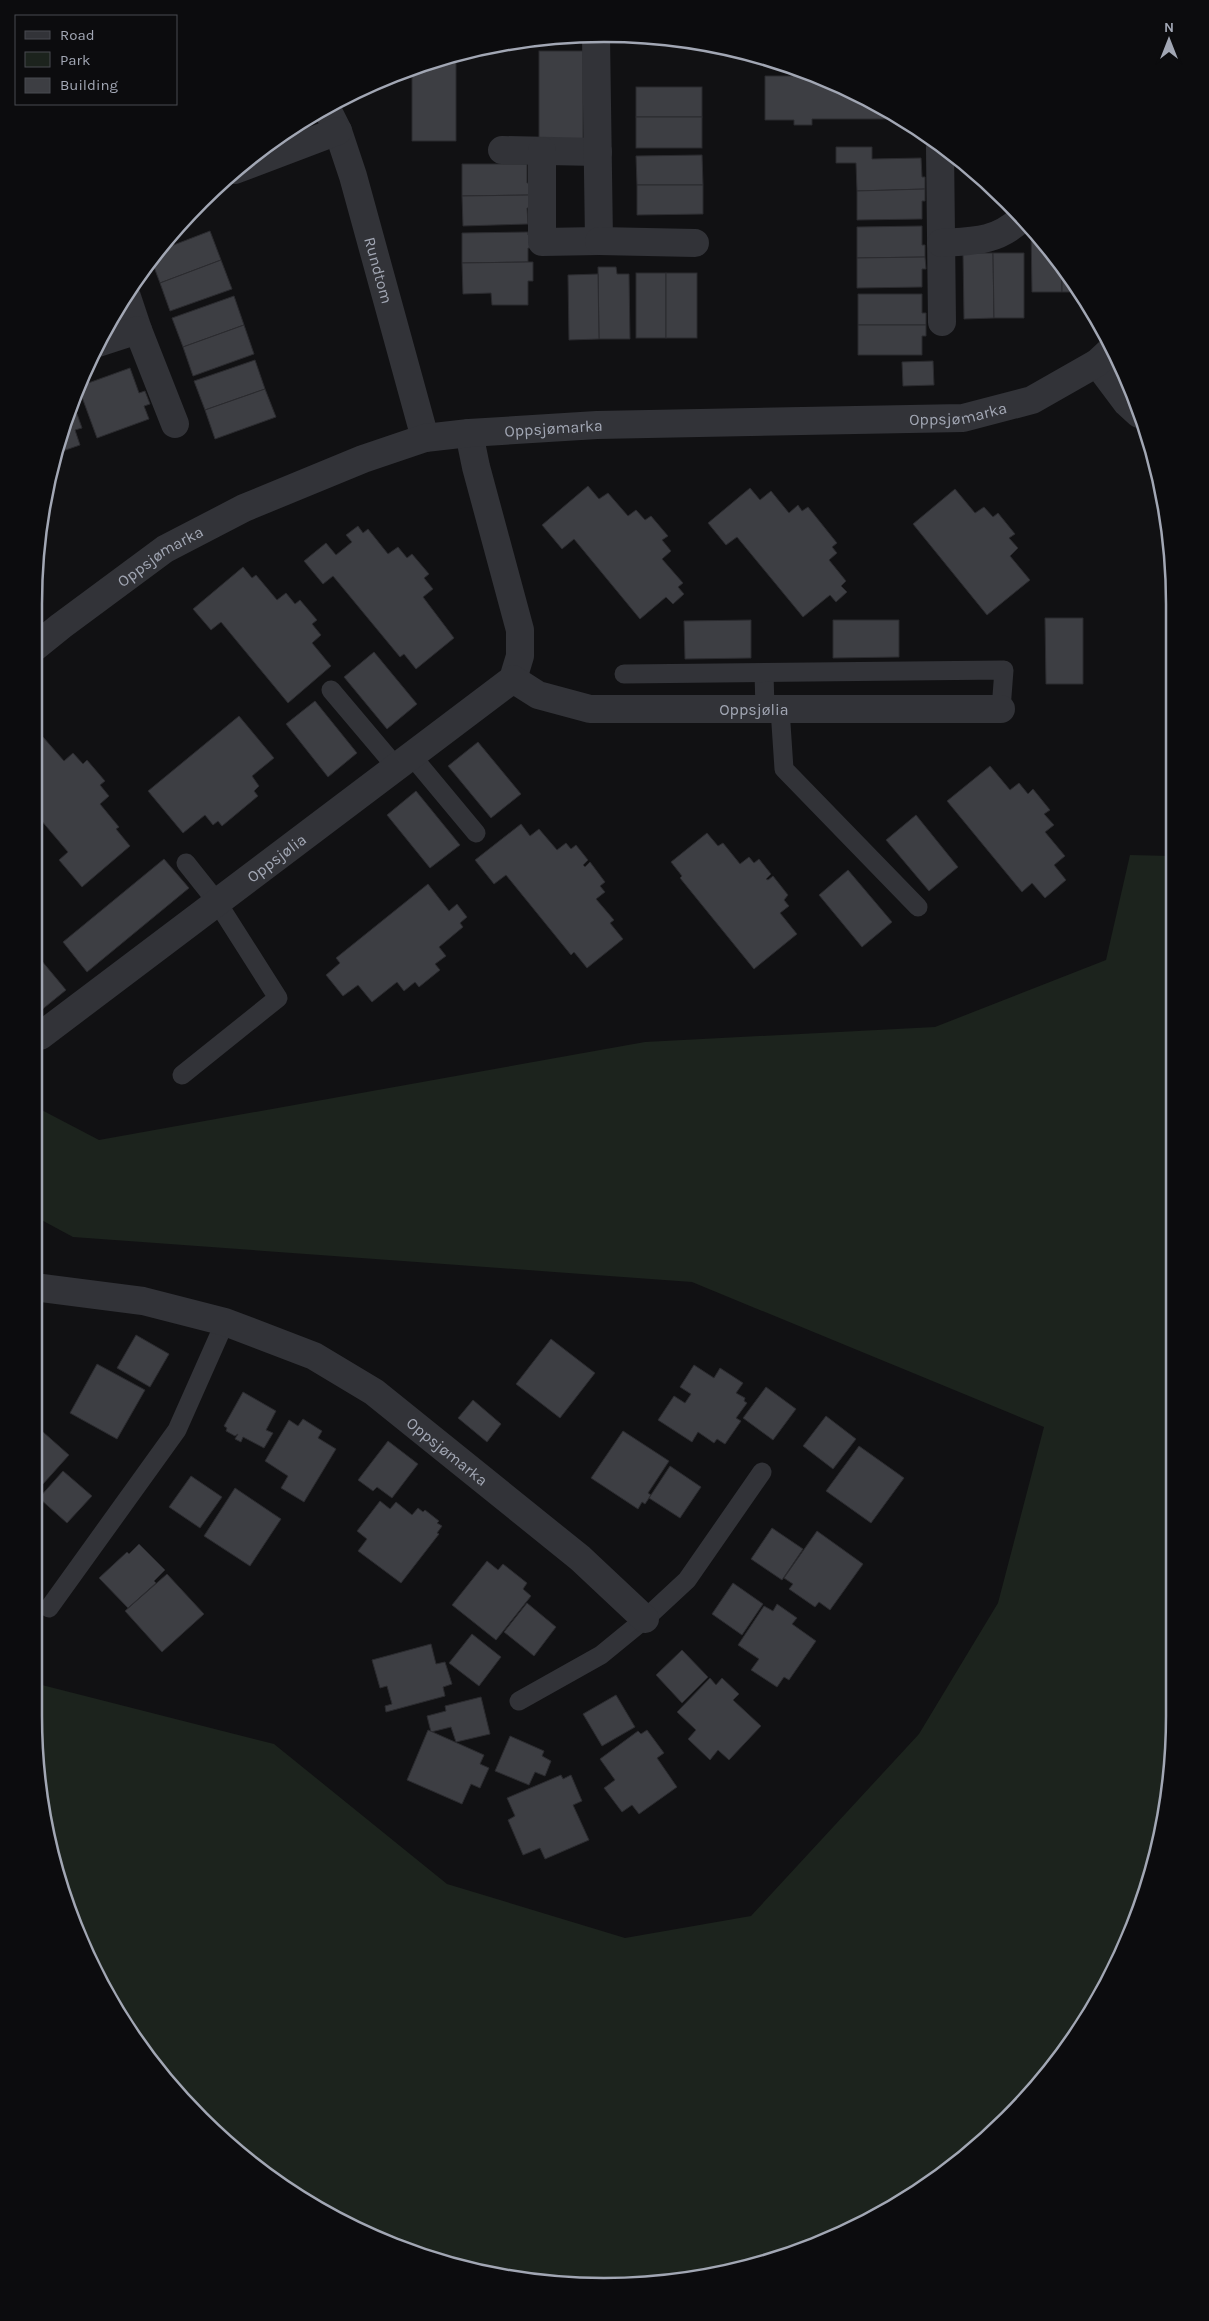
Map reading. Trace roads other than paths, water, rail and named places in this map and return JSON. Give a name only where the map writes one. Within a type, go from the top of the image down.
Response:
[{"type":"street","points":[[596,42],[599,241]]},
{"type":"street","name":"Rundtom","points":[[330,115],[338,131],[353,176],[425,438]]},
{"type":"street","points":[[260,160],[338,131]]},
{"type":"street","points":[[502,150],[598,152]]},
{"type":"street","points":[[542,151],[542,242],[695,243]]},
{"type":"street","points":[[940,154],[942,322]]},
{"type":"street","points":[[941,243],[984,240],[1010,229],[1017,223]]},
{"type":"street","points":[[129,304],[175,424]]},
{"type":"street","points":[[109,339],[138,330]]},
{"type":"street","points":[[1104,357],[1130,406]]},
{"type":"street","name":"Oppsjømarka","points":[[42,642],[165,550],[244,508],[363,459],[425,438],[469,433],[597,425],[963,418],[1032,400],[1104,357]]},
{"type":"street","points":[[469,433],[476,467],[520,630],[520,656],[513,679]]},
{"type":"street","name":"Oppsjølia","points":[[42,1034],[513,679],[538,694],[590,709],[1002,709]]},
{"type":"street","name":"Oppsjømarka","points":[[42,1288],[143,1301],[225,1322],[314,1356],[374,1392],[580,1558],[645,1619]]},
{"type":"lane","points":[[624,674],[1004,670],[1002,709]]},
{"type":"lane","points":[[764,672],[784,769],[918,907]]},
{"type":"lane","points":[[331,690],[476,833]]},
{"type":"lane","points":[[182,1075],[278,998],[217,902],[186,864]]},
{"type":"lane","points":[[49,1608],[178,1430],[225,1322]]},
{"type":"lane","points":[[519,1701],[601,1655],[645,1619],[687,1580],[762,1472]]}]
